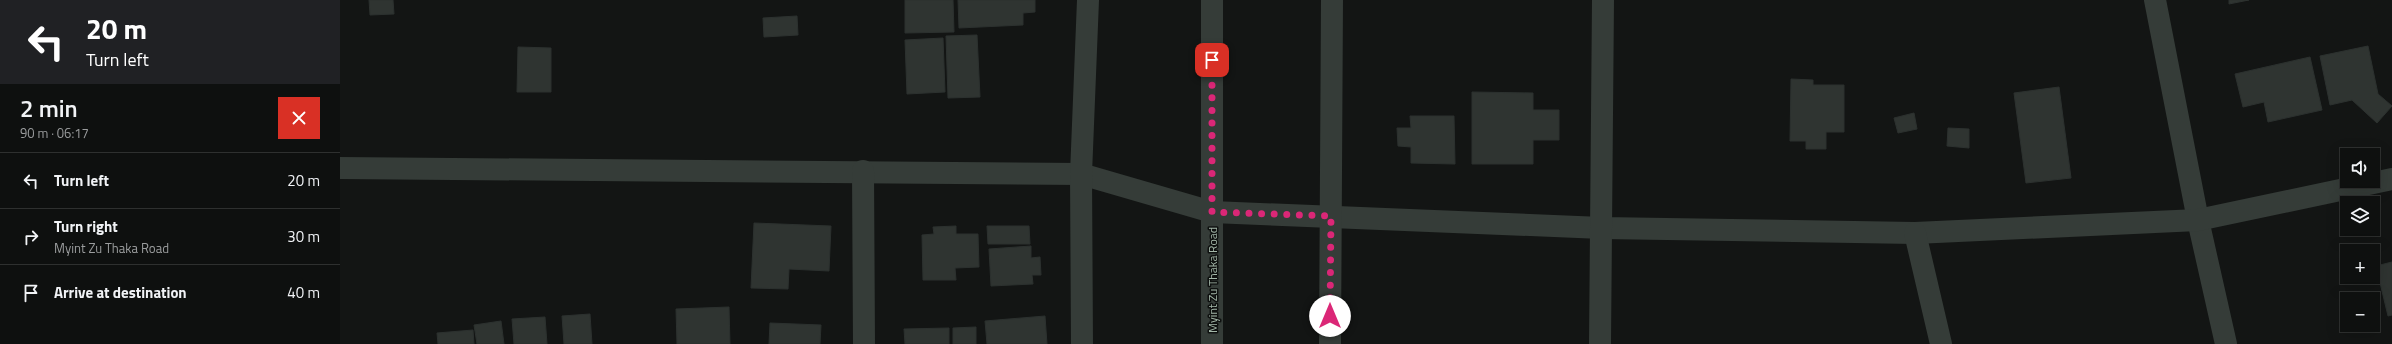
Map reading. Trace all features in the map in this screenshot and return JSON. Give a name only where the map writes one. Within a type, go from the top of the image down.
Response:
[{"type":"street","points":[[1082,344],[1081,174],[1088,0]]},
{"type":"street","name":"Myint Zu Thaka Road","points":[[1212,0],[1212,344]]},
{"type":"street","points":[[1330,344],[1332,0]]},
{"type":"street","points":[[1600,344],[1603,0]]},
{"type":"street","points":[[2155,0],[2198,220],[2226,344]]},
{"type":"street","points":[[340,168],[863,171],[1081,174],[1212,212],[1602,228],[1915,233],[2198,220],[2392,179]]},
{"type":"street","points":[[863,171],[864,344]]},
{"type":"street","points":[[1915,233],[1941,344]]},
{"type":"building","points":[[369,0],[393,0],[394,14],[370,15]]},
{"type":"building","points":[[905,0],[953,0],[954,32],[905,33]]},
{"type":"building","points":[[958,0],[1035,0],[1035,12],[1023,13],[1023,25],[959,28]]},
{"type":"building","points":[[2229,0],[2249,0],[2229,4]]},
{"type":"building","points":[[797,16],[798,35],[764,37],[763,18]]},
{"type":"building","points":[[977,35],[980,97],[948,98],[946,36]]},
{"type":"building","points":[[943,38],[945,92],[907,94],[905,40]]},
{"type":"building","points":[[2368,46],[2378,94],[2392,106],[2377,123],[2352,100],[2330,105],[2320,56]]},
{"type":"building","points":[[518,47],[551,48],[551,92],[517,92]]},
{"type":"building","points":[[2310,57],[2322,110],[2268,122],[2264,102],[2243,107],[2235,74]]},
{"type":"building","points":[[1791,79],[1813,80],[1813,85],[1844,85],[1844,132],[1826,132],[1826,149],[1806,149],[1806,141],[1790,141]]},
{"type":"building","points":[[2059,87],[2071,178],[2026,183],[2014,93]]},
{"type":"building","points":[[1472,92],[1533,93],[1533,110],[1559,110],[1559,140],[1533,140],[1533,164],[1472,164]]},
{"type":"building","points":[[1914,113],[1917,129],[1898,133],[1894,118]]},
{"type":"building","points":[[1410,116],[1454,116],[1455,164],[1411,163],[1411,147],[1398,146],[1397,128],[1411,128]]},
{"type":"building","points":[[1948,128],[1969,129],[1969,148],[1947,146]]},
{"type":"building","points":[[754,223],[831,226],[829,271],[789,269],[788,289],[751,288]]},
{"type":"building","points":[[956,226],[956,234],[978,234],[979,267],[955,268],[956,280],[923,280],[922,235],[934,234],[933,227]]},
{"type":"building","points":[[987,226],[1029,226],[1030,244],[988,244]]},
{"type":"building","points":[[1031,246],[1031,258],[1040,257],[1041,275],[1032,275],[1033,284],[991,286],[989,249]]},
{"type":"building","points":[[2392,262],[2392,315],[2388,316],[2380,283],[2380,265]]},
{"type":"building","points":[[729,307],[730,344],[677,344],[676,309]]},
{"type":"building","points":[[590,314],[592,344],[564,344],[562,316]]},
{"type":"building","points":[[1045,316],[1047,344],[987,344],[985,321]]},
{"type":"building","points":[[545,317],[547,344],[514,344],[512,319]]},
{"type":"building","points":[[501,321],[504,344],[477,344],[474,325]]},
{"type":"building","points":[[770,323],[821,325],[820,344],[769,344]]},
{"type":"building","points":[[976,327],[976,344],[953,344],[953,328]]},
{"type":"building","points":[[949,328],[949,344],[905,344],[904,329]]},
{"type":"building","points":[[473,330],[474,344],[438,344],[437,333]]},
{"type":"route","points":[[1212,60],[1212,212],[1331,216],[1330,316]]}]
